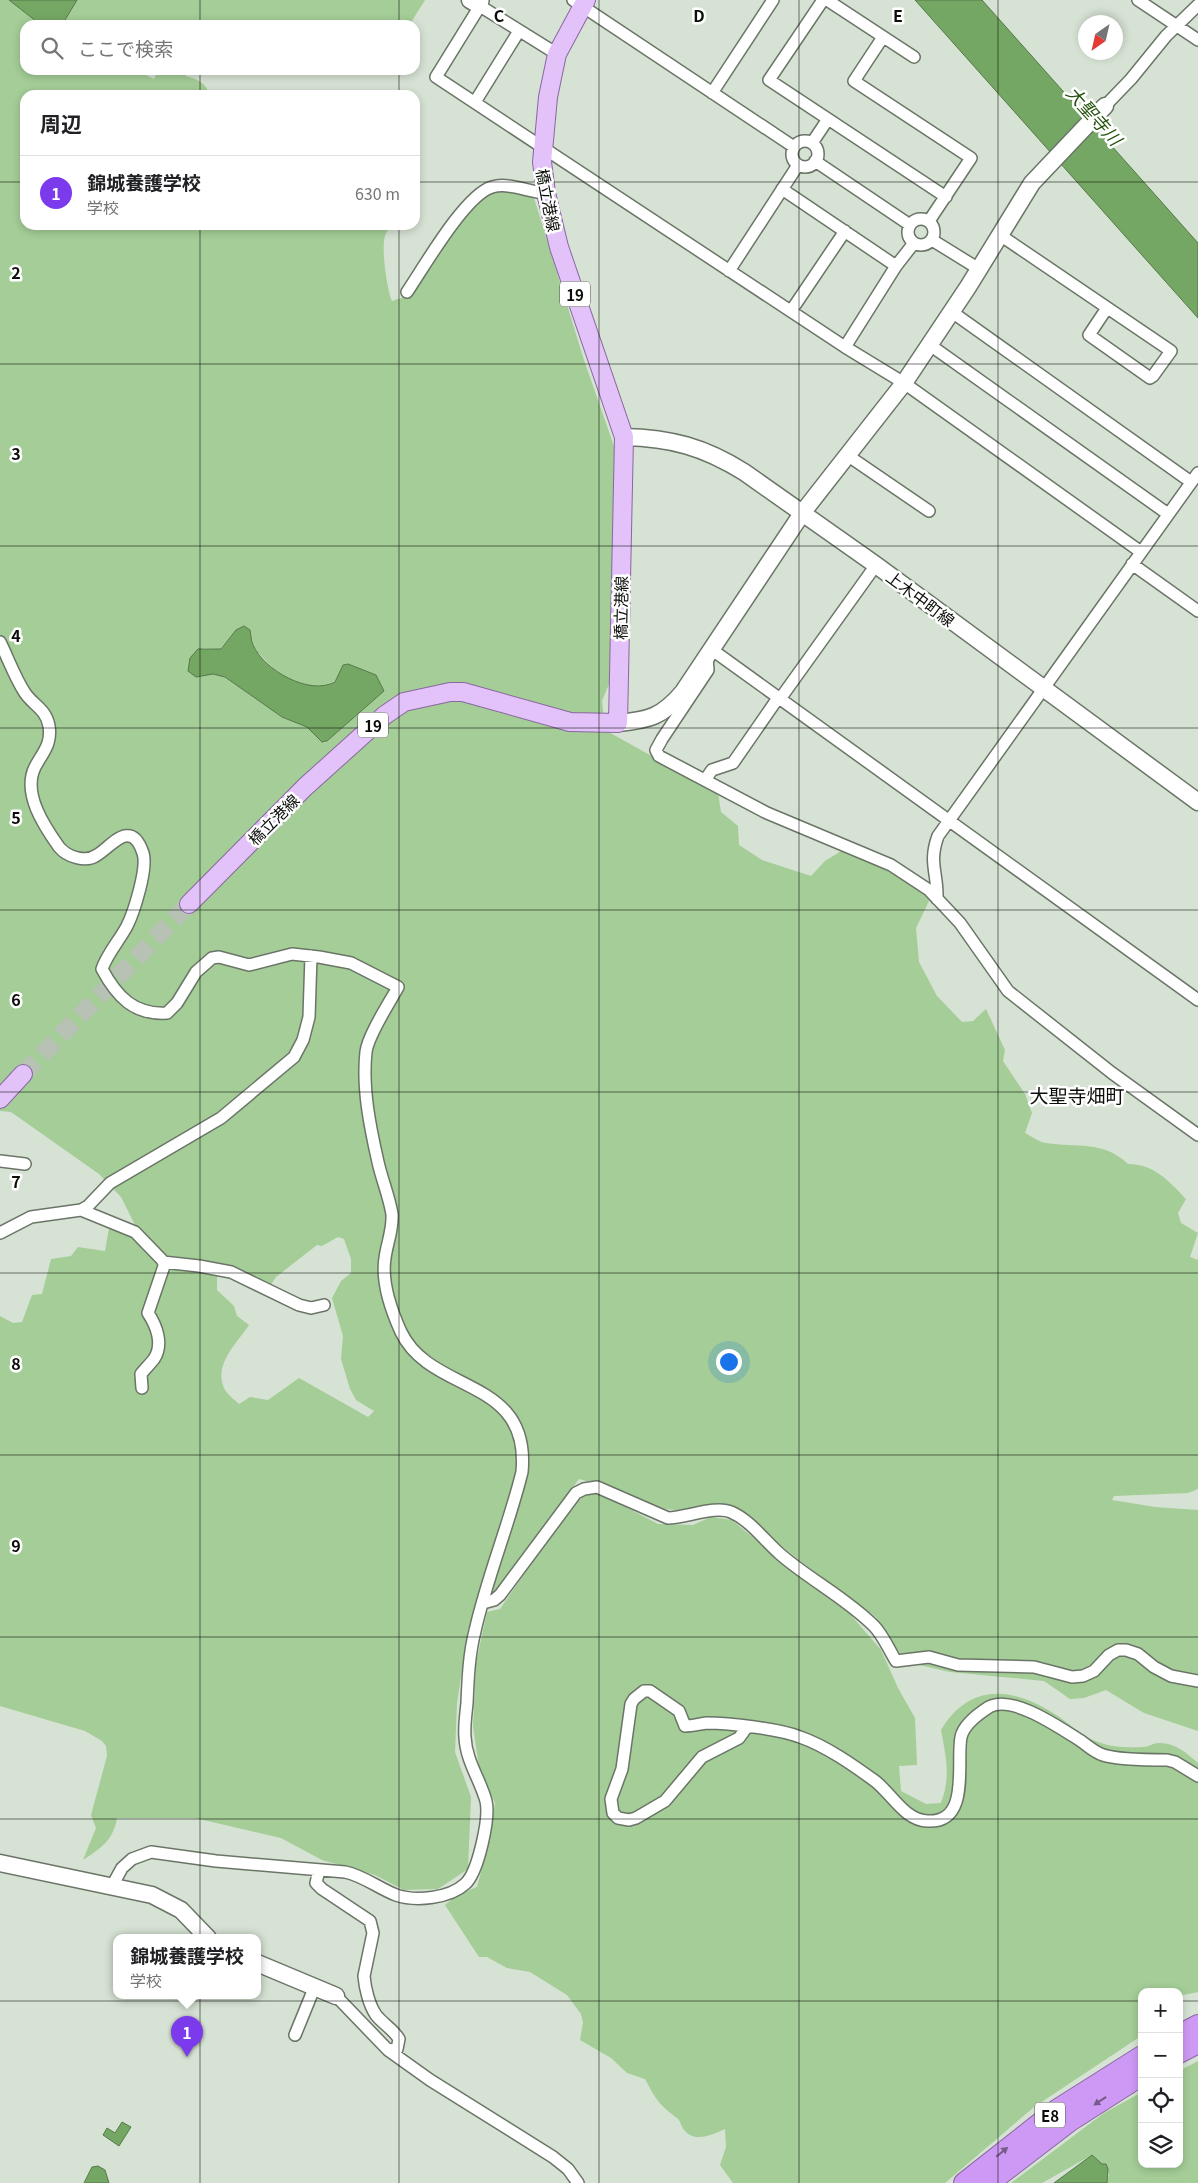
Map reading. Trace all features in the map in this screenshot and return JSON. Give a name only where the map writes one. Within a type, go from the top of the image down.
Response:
[{"type":"highway","points":[[1183,2033],[1198,2025]]},
{"type":"highway","points":[[1183,2051],[1198,2043]]},
{"type":"highway","name":"E8","points":[[964,2183],[1058,2110],[1138,2059]]},
{"type":"highway","name":"E8","points":[[989,2183],[1070,2121],[1138,2078]]},
{"type":"main road","name":"橋立港線","points":[[189,904],[305,787],[385,714],[404,702],[450,692],[463,692],[570,722],[618,723],[624,437],[566,271],[546,193],[542,147],[548,97],[557,54],[580,2]]},
{"type":"main road","points":[[0,1099],[23,1074]]},
{"type":"street","points":[[712,94],[773,0]]},
{"type":"street","points":[[822,0],[769,80],[946,197]]},
{"type":"street","points":[[827,0],[914,57]]},
{"type":"street","points":[[1138,0],[1198,40]]},
{"type":"street","points":[[557,54],[519,31],[478,2],[436,77],[791,312],[904,383],[1141,552]]},
{"type":"street","points":[[580,2],[712,94],[794,147]]},
{"type":"street","points":[[618,723],[647,720],[668,709],[683,692],[803,512],[904,383],[979,270],[1032,183],[1198,5]]},
{"type":"street","points":[[475,102],[519,31]]},
{"type":"street","points":[[883,37],[854,81],[971,158],[929,221]]},
{"type":"street","points":[[812,143],[828,119]]},
{"type":"street","points":[[794,147],[804,142],[812,143]]},
{"type":"street","points":[[798,165],[809,166],[816,161],[818,154],[812,143]]},
{"type":"street","points":[[794,147],[792,156],[798,165]]},
{"type":"street","points":[[816,161],[910,225]]},
{"type":"street","points":[[728,270],[798,165]]},
{"type":"street","points":[[407,292],[467,207],[484,191],[492,187],[505,185],[546,193]]},
{"type":"street","points":[[782,189],[896,266]]},
{"type":"street","points":[[921,218],[929,221],[934,227],[932,240],[925,245],[914,243],[908,234],[910,225],[921,218]]},
{"type":"street","points":[[791,312],[845,231]]},
{"type":"street","points":[[1000,236],[1171,351],[1150,378],[1089,335],[1106,308]]},
{"type":"street","points":[[932,240],[979,270]]},
{"type":"street","points":[[845,347],[896,266],[914,243]]},
{"type":"street","points":[[937,899],[932,852],[938,836],[1195,477],[952,312]]},
{"type":"street","points":[[930,345],[1168,514]]},
{"type":"street","name":"上木中町線","points":[[624,437],[668,440],[708,452],[724,460],[803,512],[1198,802]]},
{"type":"street","points":[[847,455],[929,511]]},
{"type":"street","points":[[1132,564],[1198,611]]},
{"type":"street","points":[[705,780],[712,770],[733,763],[876,565]]},
{"type":"street","points":[[0,642],[25,693],[40,707],[48,720],[50,742],[34,769],[32,789],[38,811],[60,848],[78,858],[87,859],[97,856],[118,838],[125,836],[133,839],[143,854],[144,870],[128,924],[102,969],[123,998],[140,1011],[166,1013],[177,1003],[196,972],[212,958],[219,957],[248,965],[292,954],[311,956],[351,963],[398,986],[366,1051],[365,1072],[365,1089],[370,1123],[392,1214],[391,1234],[384,1260],[385,1280],[389,1298],[401,1332],[414,1350],[436,1367],[496,1402],[516,1426],[523,1446],[520,1481],[474,1632],[468,1677],[465,1734],[470,1761],[480,1783],[487,1810],[476,1866],[471,1879],[464,1885],[445,1894],[409,1897],[383,1889],[360,1876],[151,1852],[132,1858],[122,1868],[112,1886]]},
{"type":"street","points":[[709,652],[779,698],[1198,1000]]},
{"type":"street","points":[[709,652],[708,670],[656,750],[664,759],[778,818],[891,865],[929,890],[960,923],[1008,991],[1112,1073],[1198,1135]]},
{"type":"street","points":[[0,1233],[31,1217],[81,1210],[88,1206],[98,1193],[110,1184],[221,1118],[294,1057],[303,1040],[309,1017],[311,956]]},
{"type":"street","points":[[0,1161],[25,1164]]},
{"type":"street","points":[[81,1210],[135,1232],[164,1262],[231,1272],[299,1305],[311,1308],[324,1306]]},
{"type":"street","points":[[142,1388],[141,1374],[153,1361],[157,1351],[157,1330],[148,1313],[164,1262]]},
{"type":"street","points":[[483,1603],[494,1600],[500,1595],[576,1493],[584,1489],[597,1487],[668,1518],[678,1518],[716,1510],[731,1511],[814,1581],[864,1616],[876,1628],[896,1661],[929,1657],[958,1665],[1034,1667],[1072,1677],[1083,1676],[1094,1671],[1110,1654],[1118,1650],[1126,1650],[1138,1654],[1154,1667],[1171,1676],[1198,1681]]},
{"type":"street","points":[[747,1727],[739,1738],[702,1757],[672,1795],[657,1806],[629,1820],[618,1818],[613,1813],[611,1799],[622,1769],[631,1704],[638,1694],[650,1691],[679,1711],[685,1726],[709,1723],[747,1727],[799,1736],[864,1773],[917,1819],[930,1822],[946,1816],[956,1804],[959,1791],[961,1736],[967,1725],[974,1717],[990,1707],[1004,1703],[1024,1708],[1104,1756],[1167,1760],[1175,1762],[1198,1776]]},
{"type":"street","points":[[0,1863],[112,1886],[166,1901],[181,1910],[204,1934]]},
{"type":"street","points":[[319,1870],[316,1883],[370,1922],[373,1933],[364,1983],[376,2015],[395,2032],[399,2039],[397,2049],[388,2050]]},
{"type":"street","points":[[261,1965],[336,1996],[388,2050],[430,2080],[553,2158],[568,2169],[578,2183]]},
{"type":"street","points":[[295,2035],[315,1986]]},
{"type":"shaded area","points":[[0,0],[9,0],[35,20],[20,20],[20,75],[146,75],[154,79],[156,75],[186,75],[198,80],[208,90],[20,90],[20,230],[388,230],[384,242],[384,259],[392,301],[410,295],[477,201],[496,189],[522,193],[534,198],[584,360],[616,452],[609,684],[602,701],[605,730],[718,793],[721,812],[738,826],[739,845],[762,860],[811,876],[825,861],[846,848],[887,869],[930,899],[916,928],[919,962],[937,996],[962,1022],[973,1021],[986,1009],[1005,1050],[1003,1061],[1025,1094],[1032,1113],[1025,1133],[1046,1143],[1089,1146],[1109,1151],[1119,1156],[1128,1164],[1153,1170],[1167,1180],[1186,1199],[1178,1213],[1181,1223],[1198,1233],[1190,1257],[1198,1260],[1198,1489],[1188,1493],[1114,1496],[1112,1500],[1155,1507],[1198,1510],[1198,1731],[1144,1713],[1106,1690],[1084,1698],[1070,1699],[1044,1681],[950,1672],[910,1663],[891,1643],[876,1617],[822,1578],[774,1540],[752,1519],[725,1504],[684,1511],[647,1507],[626,1492],[579,1479],[525,1550],[497,1591],[477,1606],[468,1630],[457,1703],[455,1752],[471,1797],[468,1869],[438,1889],[404,1890],[375,1875],[322,1860],[281,1838],[195,1818],[117,1818],[113,1833],[101,1848],[83,1860],[96,1828],[91,1815],[107,1756],[106,1746],[102,1741],[85,1731],[0,1706],[0,1316],[13,1323],[22,1322],[32,1295],[42,1294],[51,1259],[71,1256],[78,1247],[105,1251],[109,1228],[131,1237],[167,1267],[217,1275],[217,1290],[234,1306],[237,1316],[249,1325],[228,1355],[222,1372],[225,1390],[239,1404],[250,1397],[268,1400],[299,1378],[368,1417],[374,1411],[356,1400],[350,1389],[341,1359],[343,1336],[332,1298],[341,1281],[351,1273],[351,1259],[344,1239],[338,1237],[322,1246],[317,1245],[276,1277],[270,1286],[220,1266],[199,1260],[165,1255],[139,1233],[121,1197],[99,1174],[11,1112],[0,1111]],"holes":[[[236,630],[273,668],[291,681],[303,685],[326,686],[338,679],[361,671],[376,675],[384,691],[325,743],[307,727],[282,717],[225,677],[213,674],[196,677],[203,648],[220,649]]]},
{"type":"shaded area","points":[[9,0],[77,0],[65,20],[35,20]]},
{"type":"shaded area","points":[[77,0],[425,0],[412,20],[65,20]]},
{"type":"shaded area","points":[[915,0],[982,0],[1198,243],[1198,318]]},
{"type":"shaded area","points":[[244,626],[250,630],[252,643],[259,654],[267,663],[288,678],[313,686],[324,685],[335,682],[343,665],[348,664],[376,675],[384,691],[327,741],[322,742],[307,727],[282,717],[225,677],[213,674],[196,677],[188,671],[190,658],[198,649],[221,649],[236,630]]},
{"type":"shaded area","points":[[597,1492],[658,1524],[693,1525],[711,1517],[732,1520],[811,1586],[849,1613],[881,1650],[898,1688],[915,1718],[917,1765],[899,1766],[901,1791],[926,1804],[941,1803],[944,1794],[947,1776],[941,1730],[952,1715],[964,1704],[977,1697],[991,1694],[1006,1694],[1037,1704],[1086,1736],[1103,1744],[1145,1747],[1156,1743],[1169,1744],[1180,1749],[1198,1763],[1198,1992],[1183,1995],[1183,1988],[1138,1988],[1138,2038],[1034,2107],[945,2183],[733,2183],[720,2165],[726,2147],[725,2129],[699,2137],[689,2135],[678,2119],[658,2101],[645,2079],[627,2073],[611,2058],[580,2040],[583,2023],[581,2014],[567,1995],[530,1972],[507,1968],[487,1957],[479,1957],[445,1905],[459,1894],[477,1887],[485,1857],[495,1803],[479,1767],[473,1726],[476,1663],[487,1612],[500,1609],[540,1551],[582,1497]]},
{"type":"shaded area","points":[[1198,2061],[1198,2183],[1107,2183],[1109,2174],[1092,2155],[1042,2183],[1011,2183],[1104,2113],[1138,2094],[1138,2168],[1183,2168],[1183,2069]]},
{"type":"shaded area","points":[[122,2122],[131,2127],[119,2146],[103,2135],[107,2128],[115,2133]]},
{"type":"shaded area","points":[[1092,2155],[1102,2164],[1106,2164],[1108,2169],[1107,2183],[1054,2183]]},
{"type":"shaded area","points":[[98,2166],[105,2170],[109,2183],[84,2183],[92,2167]]},
{"type":"tunnel","points":[[23,1074],[189,904]]},
{"type":"place","name":"錦城養護学校","points":[[187,2057]]},
{"type":"district","name":"大聖寺畑町","points":[[1077,1094]]},
{"type":"water label","name":"大聖寺川","points":[[1095,115]]}]
